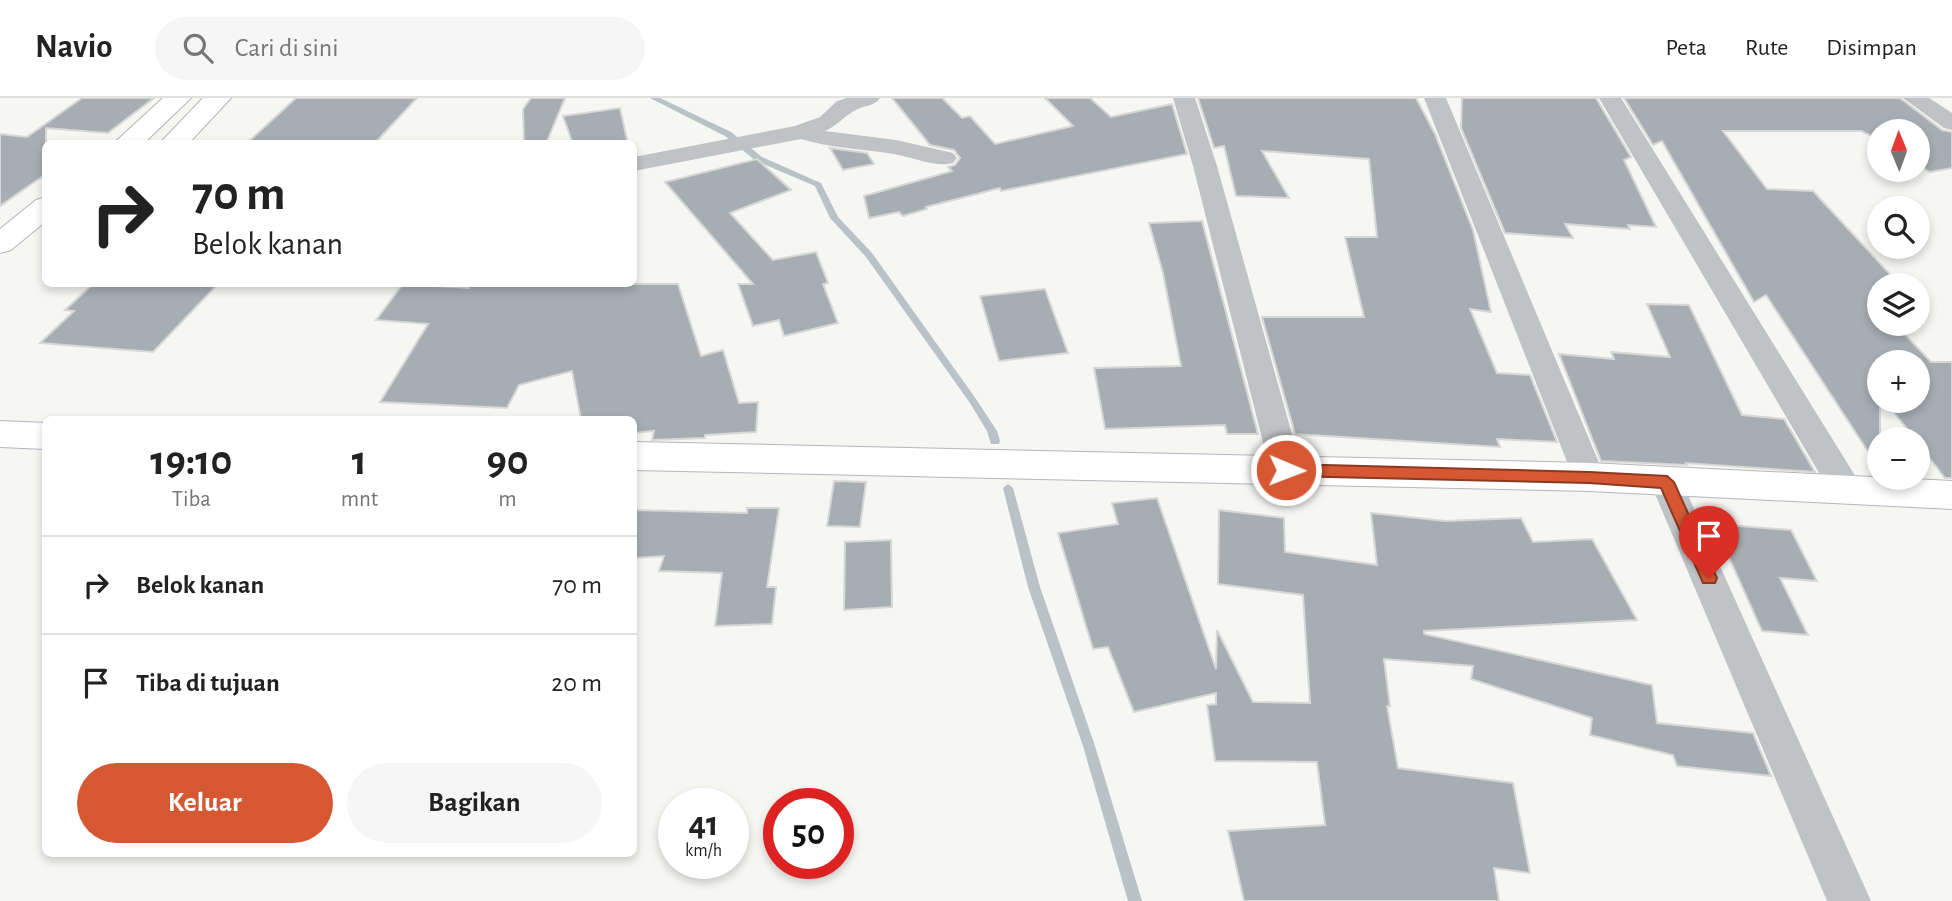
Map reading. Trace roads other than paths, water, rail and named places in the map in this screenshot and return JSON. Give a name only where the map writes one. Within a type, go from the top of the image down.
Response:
[{"type":"main road","points":[[131,140],[178,98]]},
{"type":"main road","points":[[176,140],[218,98]]},
{"type":"main road","points":[[4,258],[42,211]]},
{"type":"main road","points":[[4,258],[42,241]]},
{"type":"main road","points":[[0,434],[42,436]]},
{"type":"main road","points":[[637,456],[1589,477],[1952,495]]},
{"type":"street","points":[[637,163],[801,132],[828,122],[845,106],[869,98]]},
{"type":"street","points":[[1184,98],[1205,166],[1286,470]]},
{"type":"street","points":[[1435,98],[1589,477]]},
{"type":"street","points":[[1610,98],[1847,491]]},
{"type":"street","points":[[1914,98],[1952,123]]},
{"type":"street","points":[[801,132],[834,140],[896,147],[945,158]]},
{"type":"street","points":[[1667,482],[1849,901]]},
{"type":"waterway","points":[[654,98],[728,134],[759,159],[818,185],[834,218],[869,255],[973,401],[992,431],[995,441]]},
{"type":"waterway","points":[[1008,488],[1034,587],[1089,746],[1135,901]]}]
